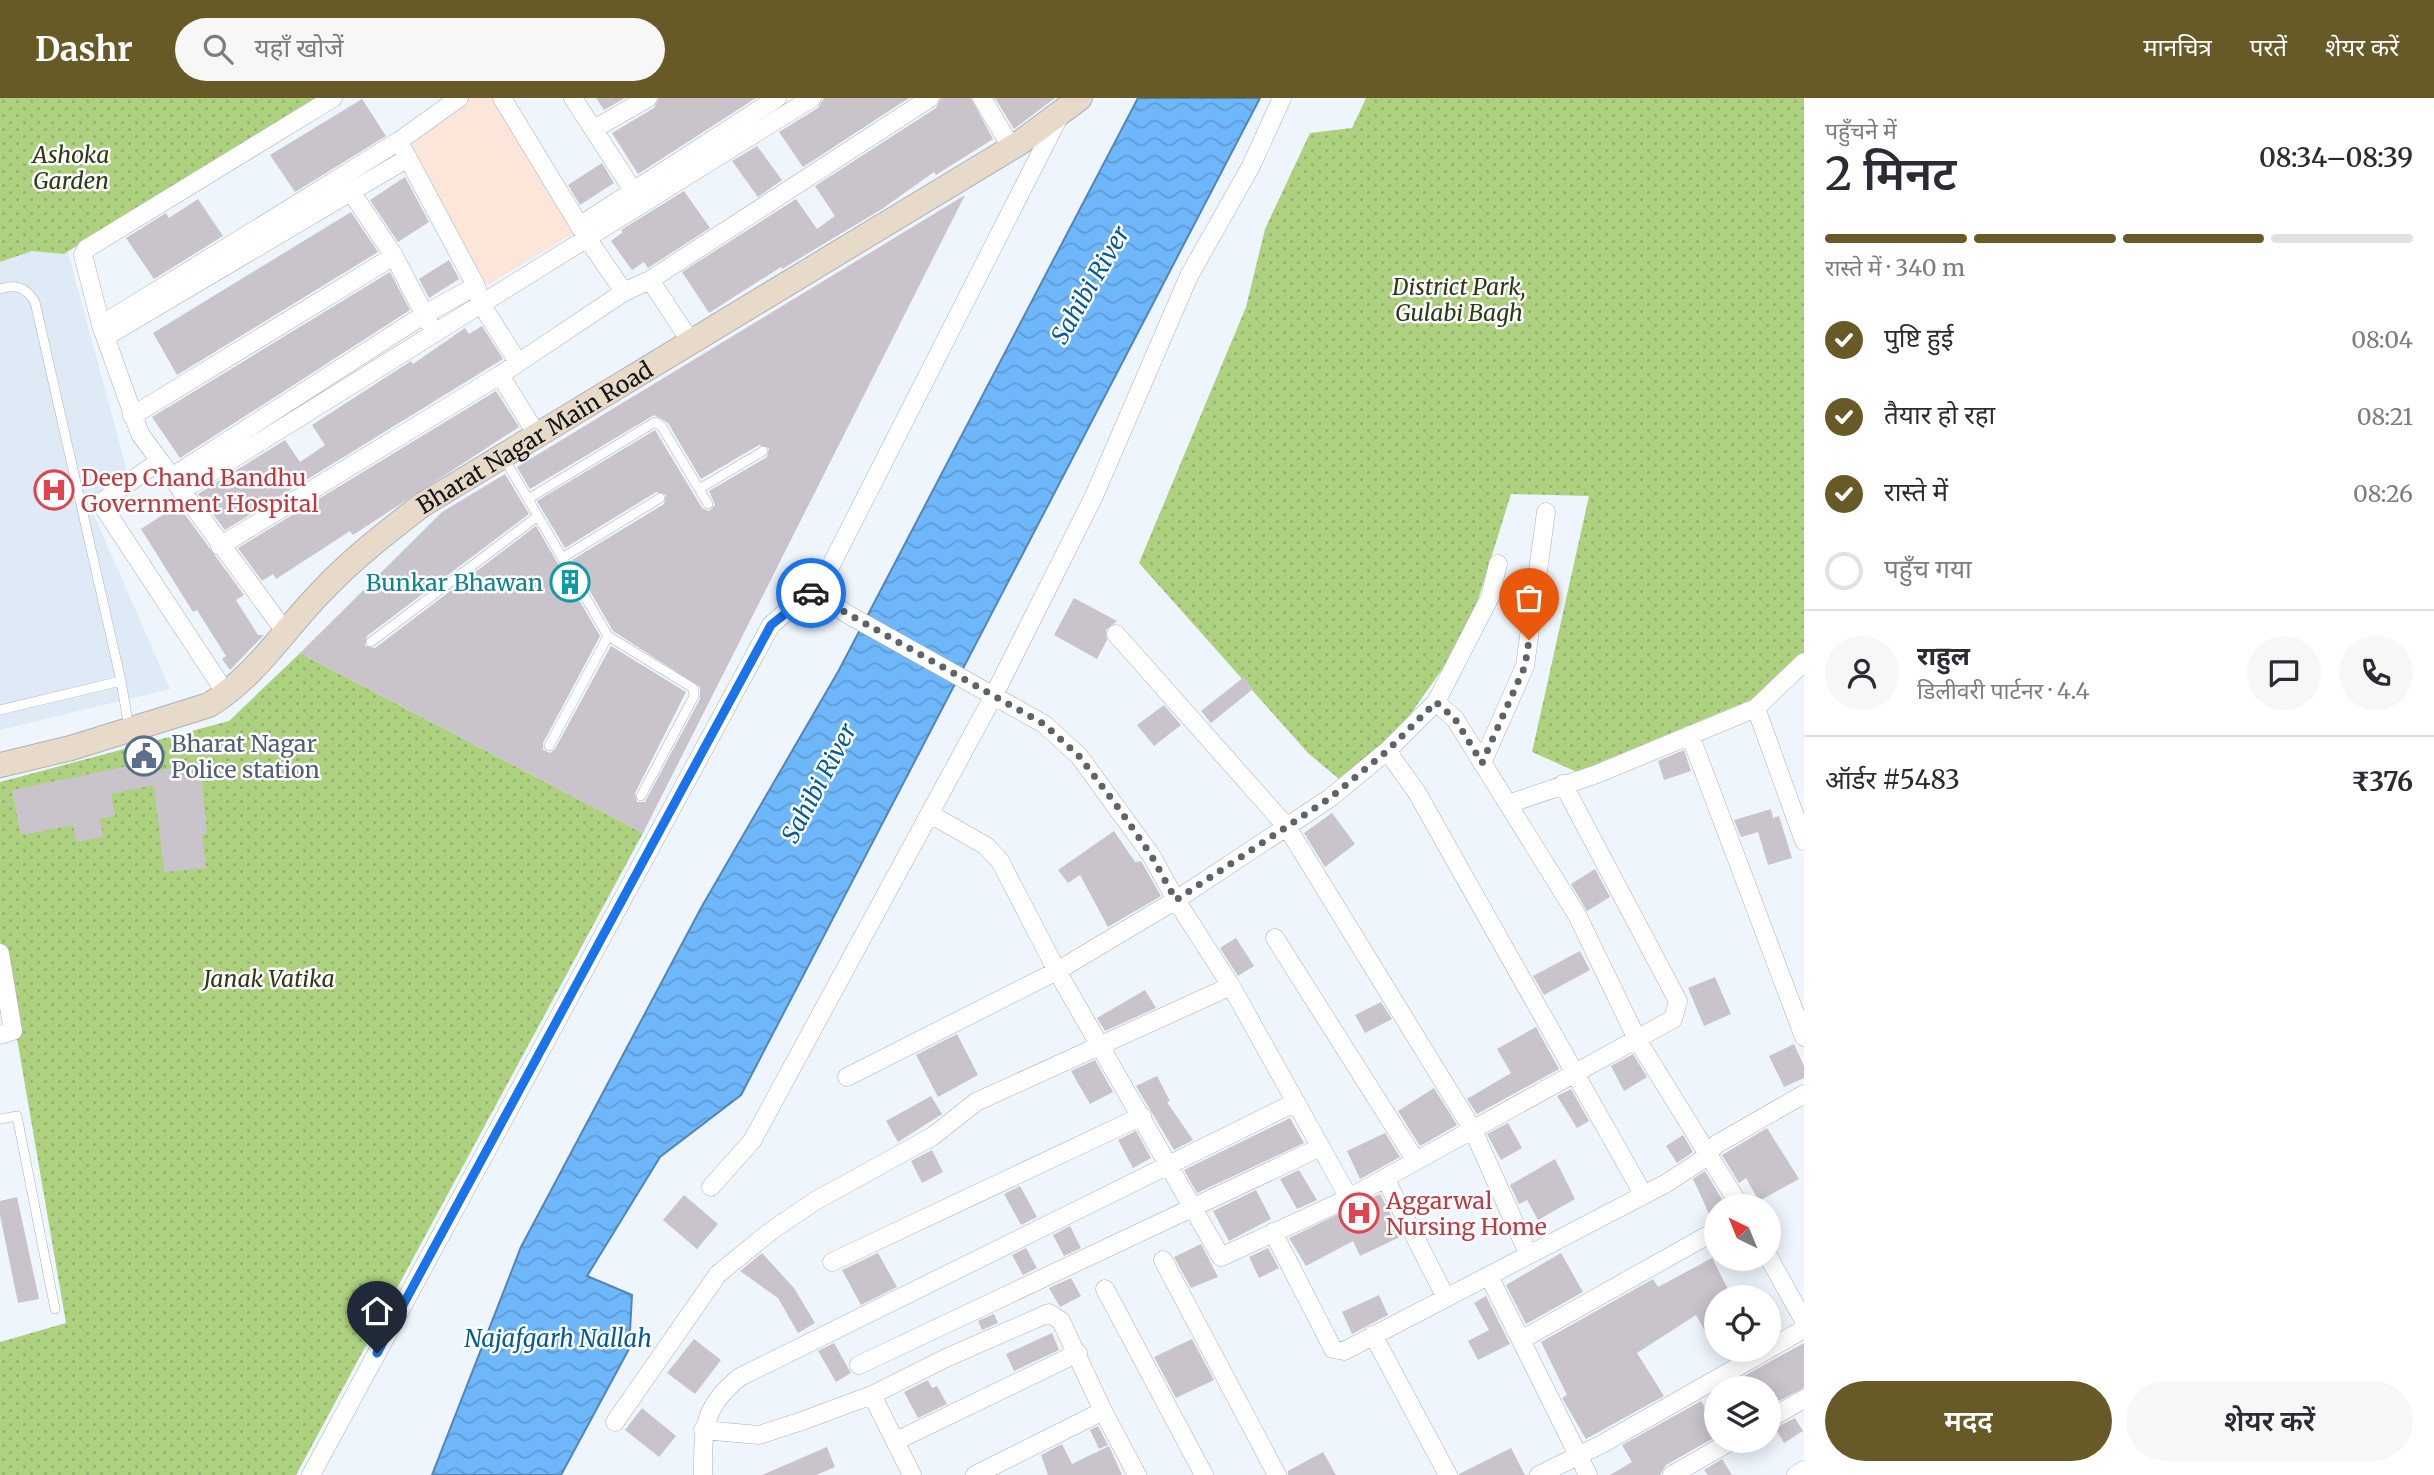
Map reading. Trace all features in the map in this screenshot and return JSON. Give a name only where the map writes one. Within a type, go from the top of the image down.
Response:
[{"type":"street","points":[[287,634],[159,462],[132,416],[83,260],[86,249],[333,98]]},
{"type":"street","points":[[104,331],[399,141],[459,98]]},
{"type":"street","points":[[573,98],[637,196]]},
{"type":"street","points":[[594,129],[648,98]]},
{"type":"street","points":[[176,485],[434,333],[479,295],[583,232],[777,98]]},
{"type":"street","points":[[637,196],[812,98]]},
{"type":"street","points":[[220,546],[500,375],[624,292],[650,280],[930,98]]},
{"type":"street","points":[[982,98],[1011,147]]},
{"type":"street","points":[[711,1187],[752,1141],[994,695],[1094,496],[1189,276],[1251,166],[1282,98]]},
{"type":"street","points":[[506,99],[583,232],[624,292]]},
{"type":"street","points":[[311,1475],[771,625],[791,606],[813,592],[824,579],[1071,105]]},
{"type":"street","name":"Bharat Nagar Main Road","points":[[0,765],[129,730],[209,705],[227,695],[287,634],[320,593],[365,550],[422,505],[1011,147],[1071,105]]},
{"type":"street","points":[[399,141],[479,295],[518,362]]},
{"type":"street","points":[[104,331],[352,193],[408,158]]},
{"type":"street","points":[[352,193],[394,256],[434,333]]},
{"type":"street","points":[[132,416],[394,256]]},
{"type":"street","points":[[650,280],[691,342]]},
{"type":"street","points":[[176,485],[425,314],[479,295]]},
{"type":"street","points":[[500,375],[537,435]]},
{"type":"street","points":[[159,462],[104,500],[104,508],[227,695]]},
{"type":"street","points":[[1482,763],[1525,666],[1546,512]]},
{"type":"street","points":[[847,1077],[1057,971],[1176,900],[1330,798],[1387,751],[1436,702],[1490,597],[1498,564]]},
{"type":"street","points":[[813,592],[849,615],[1044,724],[1079,756],[1151,855],[1176,900],[1231,986],[1349,1198]]},
{"type":"street","points":[[1116,634],[1287,827],[1474,1130],[1528,1253]]},
{"type":"street","points":[[1508,804],[1597,774],[1756,708],[1804,662]]},
{"type":"street","points":[[1436,702],[1455,719],[1577,915],[1638,1041],[1732,1194]]},
{"type":"street","points":[[1756,708],[1804,841]]},
{"type":"street","points":[[1690,735],[1804,1037]]},
{"type":"street","points":[[1387,751],[1416,791],[1643,1194]]},
{"type":"street","points":[[930,814],[986,846],[1000,861],[1057,971],[1222,1257],[1349,1198],[1638,1041],[1673,1019],[1678,1001],[1563,784]]},
{"type":"street","points":[[1275,938],[1416,1161]]},
{"type":"street","points":[[0,953],[13,1031],[0,1035]]},
{"type":"street","points":[[615,1422],[718,1275],[741,1254],[816,1201],[933,1136],[976,1102],[1231,986]]},
{"type":"street","points":[[1273,1233],[1333,1349],[1344,1351],[1665,1184],[1707,1155],[1717,1144],[1804,1094]]},
{"type":"street","points":[[704,1475],[703,1430],[720,1392],[740,1377],[1296,1102]]},
{"type":"street","points":[[832,1262],[1142,1116]]},
{"type":"street","points":[[859,1365],[1321,1147]]},
{"type":"street","points":[[1384,1178],[1446,1296]]},
{"type":"street","points":[[1521,1340],[1704,1237]]},
{"type":"street","points":[[1163,1260],[1277,1475]]},
{"type":"street","points":[[1776,1271],[1804,1321]]},
{"type":"street","points":[[1489,1276],[1588,1475]]},
{"type":"street","points":[[1105,1289],[1204,1475]]},
{"type":"street","points":[[703,1430],[759,1435],[872,1395],[948,1357],[1049,1313],[1061,1321],[1134,1471],[1115,1475]]},
{"type":"street","points":[[1781,1342],[1804,1329]]},
{"type":"street","points":[[1373,1335],[1448,1475]]},
{"type":"street","points":[[896,1441],[1078,1353]]},
{"type":"street","points":[[1539,1475],[1746,1362]]},
{"type":"street","points":[[872,1395],[912,1475]]},
{"type":"street","points":[[1781,1412],[1804,1399]]},
{"type":"street","points":[[975,1475],[1103,1410]]},
{"type":"street","points":[[1672,1475],[1710,1453]]},
{"type":"street","points":[[1796,1475],[1804,1470]]},
{"type":"lane","points":[[0,289],[14,285],[23,288],[35,302],[121,681],[129,730]]},
{"type":"lane","points":[[528,499],[655,422],[662,427],[708,504]]},
{"type":"lane","points":[[699,489],[763,451]]},
{"type":"lane","points":[[503,457],[608,636],[689,685],[694,693],[641,796]]},
{"type":"lane","points":[[562,558],[660,498]]},
{"type":"lane","points":[[370,642],[538,516]]},
{"type":"lane","points":[[549,746],[608,636]]},
{"type":"lane","points":[[0,710],[121,681]]},
{"type":"lane","points":[[0,1119],[17,1116],[55,1309]]},
{"type":"shaded area","points":[[466,98],[493,98],[574,233],[487,285],[399,138]]},
{"type":"shaded area","name":"Deep Chand Bandhu Government Hospital","points":[[63,234],[130,482],[87,499],[170,689],[0,730],[0,260]]},
{"type":"green space","name":"Ashoka Garden","points":[[0,98],[315,98],[64,254],[32,251],[0,262]]},
{"type":"green space","name":"District Park, Gulabi Bagh","points":[[1366,98],[1804,98],[1804,657],[1762,695],[1577,772],[1532,752],[1589,496],[1511,494],[1477,603],[1443,668],[1400,729],[1339,779],[1308,753],[1139,563],[1246,307],[1265,229],[1310,133],[1352,128]]},
{"type":"green space","name":"Janak Vatika","points":[[300,653],[643,833],[296,1475],[0,1475],[0,1342],[66,1323],[0,940],[0,782],[229,721]]},
{"type":"water","name":"Najafgarh Nallah","points":[[1138,98],[1260,98],[741,1095],[660,1157],[587,1276],[632,1295],[629,1349],[561,1475],[432,1475],[521,1247],[701,908],[839,670]]},
{"type":"building","points":[[596,98],[625,98],[604,110]]},
{"type":"building","points":[[659,98],[756,98],[638,174],[612,133],[654,108]]},
{"type":"building","points":[[824,98],[909,98],[803,167],[779,132],[818,108]]},
{"type":"building","points":[[941,98],[971,98],[993,139],[936,175],[934,172],[882,209],[782,269],[781,267],[709,313],[682,272],[796,199],[817,229],[835,216],[815,186],[936,108]]},
{"type":"building","points":[[995,98],[1055,98],[1014,129]]},
{"type":"building","points":[[362,99],[386,136],[295,192],[270,155]]},
{"type":"building","points":[[757,146],[782,180],[758,197],[732,161]]},
{"type":"building","points":[[602,163],[614,183],[580,205],[568,185]]},
{"type":"building","points":[[405,177],[429,222],[398,242],[370,200]]},
{"type":"building","points":[[684,191],[710,228],[648,268],[644,262],[632,270],[611,241],[623,232],[621,230]]},
{"type":"building","name":"Bunkar Bhawan","points":[[965,195],[643,833],[300,653],[442,512],[505,474],[529,514],[367,636],[365,646],[375,648],[536,526],[600,636],[543,743],[543,750],[550,753],[555,749],[611,646],[686,692],[635,793],[637,802],[645,802],[700,699],[700,687],[613,631],[572,560],[664,504],[666,495],[656,492],[565,548],[537,501],[655,430],[702,508],[709,511],[715,505],[709,491],[767,457],[769,448],[759,445],[701,479],[668,423],[654,415],[530,489],[517,467]]},
{"type":"building","points":[[198,199],[223,236],[154,279],[126,238],[166,213],[169,218]]},
{"type":"building","points":[[351,212],[378,252],[177,375],[153,333]]},
{"type":"building","points":[[449,260],[459,279],[429,298],[419,279]]},
{"type":"building","points":[[390,272],[410,310],[180,458],[152,417]]},
{"type":"building","points":[[482,326],[503,359],[225,530],[198,494],[285,440],[300,462],[325,445],[312,425],[411,361],[413,364],[465,328],[469,334]]},
{"type":"building","points":[[496,391],[519,427],[353,535],[350,531],[276,579],[273,574],[262,581],[238,548]]},
{"type":"building","points":[[178,505],[244,595],[236,600],[258,635],[264,635],[230,670],[222,659],[226,656],[197,610],[193,612],[141,529]]},
{"type":"building","points":[[1074,598],[1117,621],[1106,630],[1107,640],[1097,659],[1054,635]]},
{"type":"building","points":[[1244,677],[1253,689],[1211,723],[1201,711]]},
{"type":"building","points":[[1164,705],[1181,725],[1154,746],[1137,725]]},
{"type":"building","points":[[1684,750],[1691,771],[1664,780],[1658,761]]},
{"type":"building","points":[[138,764],[139,772],[200,765],[207,834],[202,834],[206,868],[164,872],[154,785],[111,794],[115,816],[100,819],[103,837],[76,842],[73,825],[21,835],[12,790]]},
{"type":"building","points":[[1771,809],[1773,818],[1779,816],[1792,858],[1768,865],[1758,832],[1741,837],[1734,820]]},
{"type":"building","points":[[1332,813],[1355,844],[1325,867],[1304,833]]},
{"type":"building","points":[[1114,831],[1135,862],[1141,861],[1161,896],[1108,927],[1080,875],[1068,883],[1058,870]]},
{"type":"building","points":[[1595,869],[1610,897],[1587,911],[1571,884]]},
{"type":"building","points":[[1236,938],[1254,966],[1238,976],[1220,948]]},
{"type":"building","points":[[1580,951],[1590,970],[1544,995],[1533,976]]},
{"type":"building","points":[[1715,977],[1731,1014],[1704,1026],[1688,988]]},
{"type":"building","points":[[1145,990],[1156,1008],[1105,1031],[1097,1018]]},
{"type":"building","points":[[1381,1002],[1392,1019],[1365,1033],[1355,1015]]},
{"type":"building","points":[[1536,1027],[1559,1069],[1477,1114],[1467,1099],[1511,1073],[1497,1049]]},
{"type":"building","points":[[957,1034],[978,1075],[938,1097],[916,1055]]},
{"type":"building","points":[[1794,1044],[1804,1066],[1804,1078],[1784,1087],[1769,1056]]},
{"type":"building","points":[[1633,1054],[1647,1077],[1624,1091],[1611,1066]]},
{"type":"building","points":[[1095,1060],[1113,1092],[1090,1104],[1071,1071]]},
{"type":"building","points":[[1157,1076],[1170,1101],[1167,1102],[1193,1140],[1174,1150],[1136,1086]]},
{"type":"building","points":[[1434,1088],[1457,1125],[1420,1146],[1398,1111]]},
{"type":"building","points":[[1571,1089],[1589,1121],[1577,1128],[1557,1096]]},
{"type":"building","points":[[931,1096],[942,1114],[898,1142],[886,1121]]},
{"type":"building","points":[[1290,1118],[1304,1143],[1197,1193],[1184,1170]]},
{"type":"building","points":[[1508,1123],[1522,1148],[1501,1160],[1487,1134]]},
{"type":"building","points":[[1767,1128],[1799,1179],[1772,1194],[1755,1194],[1746,1178],[1739,1183],[1722,1155]]},
{"type":"building","points":[[1136,1131],[1151,1158],[1133,1168],[1118,1140]]},
{"type":"building","points":[[1385,1133],[1400,1157],[1360,1179],[1347,1151]]},
{"type":"building","points":[[1683,1135],[1693,1152],[1677,1163],[1666,1146]]},
{"type":"building","points":[[932,1150],[943,1172],[922,1183],[911,1161]]},
{"type":"building","points":[[1555,1159],[1575,1199],[1538,1220],[1527,1200],[1519,1204],[1510,1185]]},
{"type":"building","points":[[1299,1170],[1317,1200],[1297,1209],[1280,1179]]},
{"type":"building","points":[[1705,1171],[1719,1194],[1704,1194],[1704,1203],[1693,1179]]},
{"type":"building","points":[[1020,1186],[1037,1217],[1021,1225],[1004,1194]]},
{"type":"building","points":[[1256,1190],[1271,1219],[1229,1241],[1213,1211]]},
{"type":"building","points":[[1380,1194],[1402,1236],[1360,1256],[1353,1241],[1306,1266],[1289,1238]]},
{"type":"building","points":[[684,1195],[718,1224],[697,1249],[663,1220]]},
{"type":"building","points":[[17,1197],[39,1299],[18,1303],[0,1215],[0,1201]]},
{"type":"building","points":[[1070,1226],[1081,1248],[1064,1256],[1053,1235]]},
{"type":"building","points":[[1201,1244],[1218,1277],[1191,1288],[1174,1257]]},
{"type":"building","points":[[1026,1248],[1037,1268],[1023,1275],[1012,1255]]},
{"type":"building","points":[[1268,1248],[1279,1268],[1259,1278],[1249,1257]]},
{"type":"building","points":[[762,1253],[794,1288],[815,1323],[798,1333],[778,1298],[740,1271]]},
{"type":"building","points":[[878,1253],[897,1287],[861,1305],[842,1270]]},
{"type":"building","points":[[1561,1253],[1583,1292],[1526,1324],[1506,1285]]},
{"type":"building","points":[[1704,1262],[1704,1271],[1719,1271],[1726,1285],[1704,1285],[1704,1329],[1696,1315],[1637,1353],[1664,1396],[1586,1439],[1562,1398],[1567,1395],[1541,1342],[1653,1279],[1658,1287]]},
{"type":"building","points":[[1071,1278],[1081,1296],[1060,1307],[1049,1288]]},
{"type":"building","points":[[1379,1295],[1388,1315],[1352,1334],[1342,1312]]},
{"type":"building","points":[[1486,1296],[1510,1344],[1478,1360],[1468,1341],[1489,1330],[1474,1303]]},
{"type":"building","points":[[994,1314],[998,1323],[982,1330],[978,1321]]},
{"type":"building","points":[[1052,1333],[1059,1350],[1014,1371],[1006,1354]]},
{"type":"building","points":[[694,1339],[721,1360],[695,1394],[667,1373]]},
{"type":"building","points":[[1192,1339],[1214,1380],[1176,1398],[1154,1357]]},
{"type":"building","points":[[834,1343],[851,1373],[836,1382],[818,1351]]},
{"type":"building","points":[[1804,1343],[1804,1388],[1781,1400],[1781,1376],[1744,1376],[1770,1362],[1781,1362],[1781,1356]]},
{"type":"building","points":[[928,1380],[932,1388],[937,1386],[947,1404],[918,1418],[904,1392]]},
{"type":"building","points":[[1701,1401],[1704,1406],[1704,1443],[1666,1465],[1660,1475],[1610,1475],[1632,1462],[1622,1445]]},
{"type":"building","points":[[642,1408],[676,1436],[659,1457],[625,1430]]},
{"type":"building","points":[[1795,1418],[1803,1431],[1784,1443],[1781,1438],[1781,1425]]},
{"type":"building","points":[[1098,1426],[1108,1445],[1099,1449],[1090,1430]]},
{"type":"building","points":[[1062,1444],[1072,1464],[1109,1446],[1122,1475],[1048,1475],[1041,1455]]},
{"type":"building","points":[[827,1447],[835,1467],[816,1475],[762,1475]]},
{"type":"building","points":[[1511,1448],[1525,1475],[1459,1475],[1459,1474]]},
{"type":"building","points":[[1323,1452],[1336,1475],[1288,1475],[1288,1471]]},
{"type":"building","points":[[1722,1459],[1732,1475],[1708,1475],[1704,1470]]},
{"type":"way so far","points":[[811,593],[1044,724],[1079,756],[1120,810],[1151,855],[1176,900],[1330,798],[1387,751],[1436,702],[1455,719],[1482,763],[1525,666],[1529,640]]},
{"type":"place","name":"Deep Chand Bandhu Government Hospital","points":[[54,490]]},
{"type":"place","name":"Bunkar Bhawan","points":[[570,582]]},
{"type":"place","name":"Bharat Nagar Police station","points":[[144,756]]},
{"type":"place","name":"Aggarwal Nursing Home","points":[[1359,1213]]},
{"type":"route","points":[[377,1353],[771,625],[791,606],[811,593]]},
{"type":"water label","name":"Sahibi River","points":[[1090,285]]},
{"type":"water label","name":"Sahibi River","points":[[819,783]]}]
